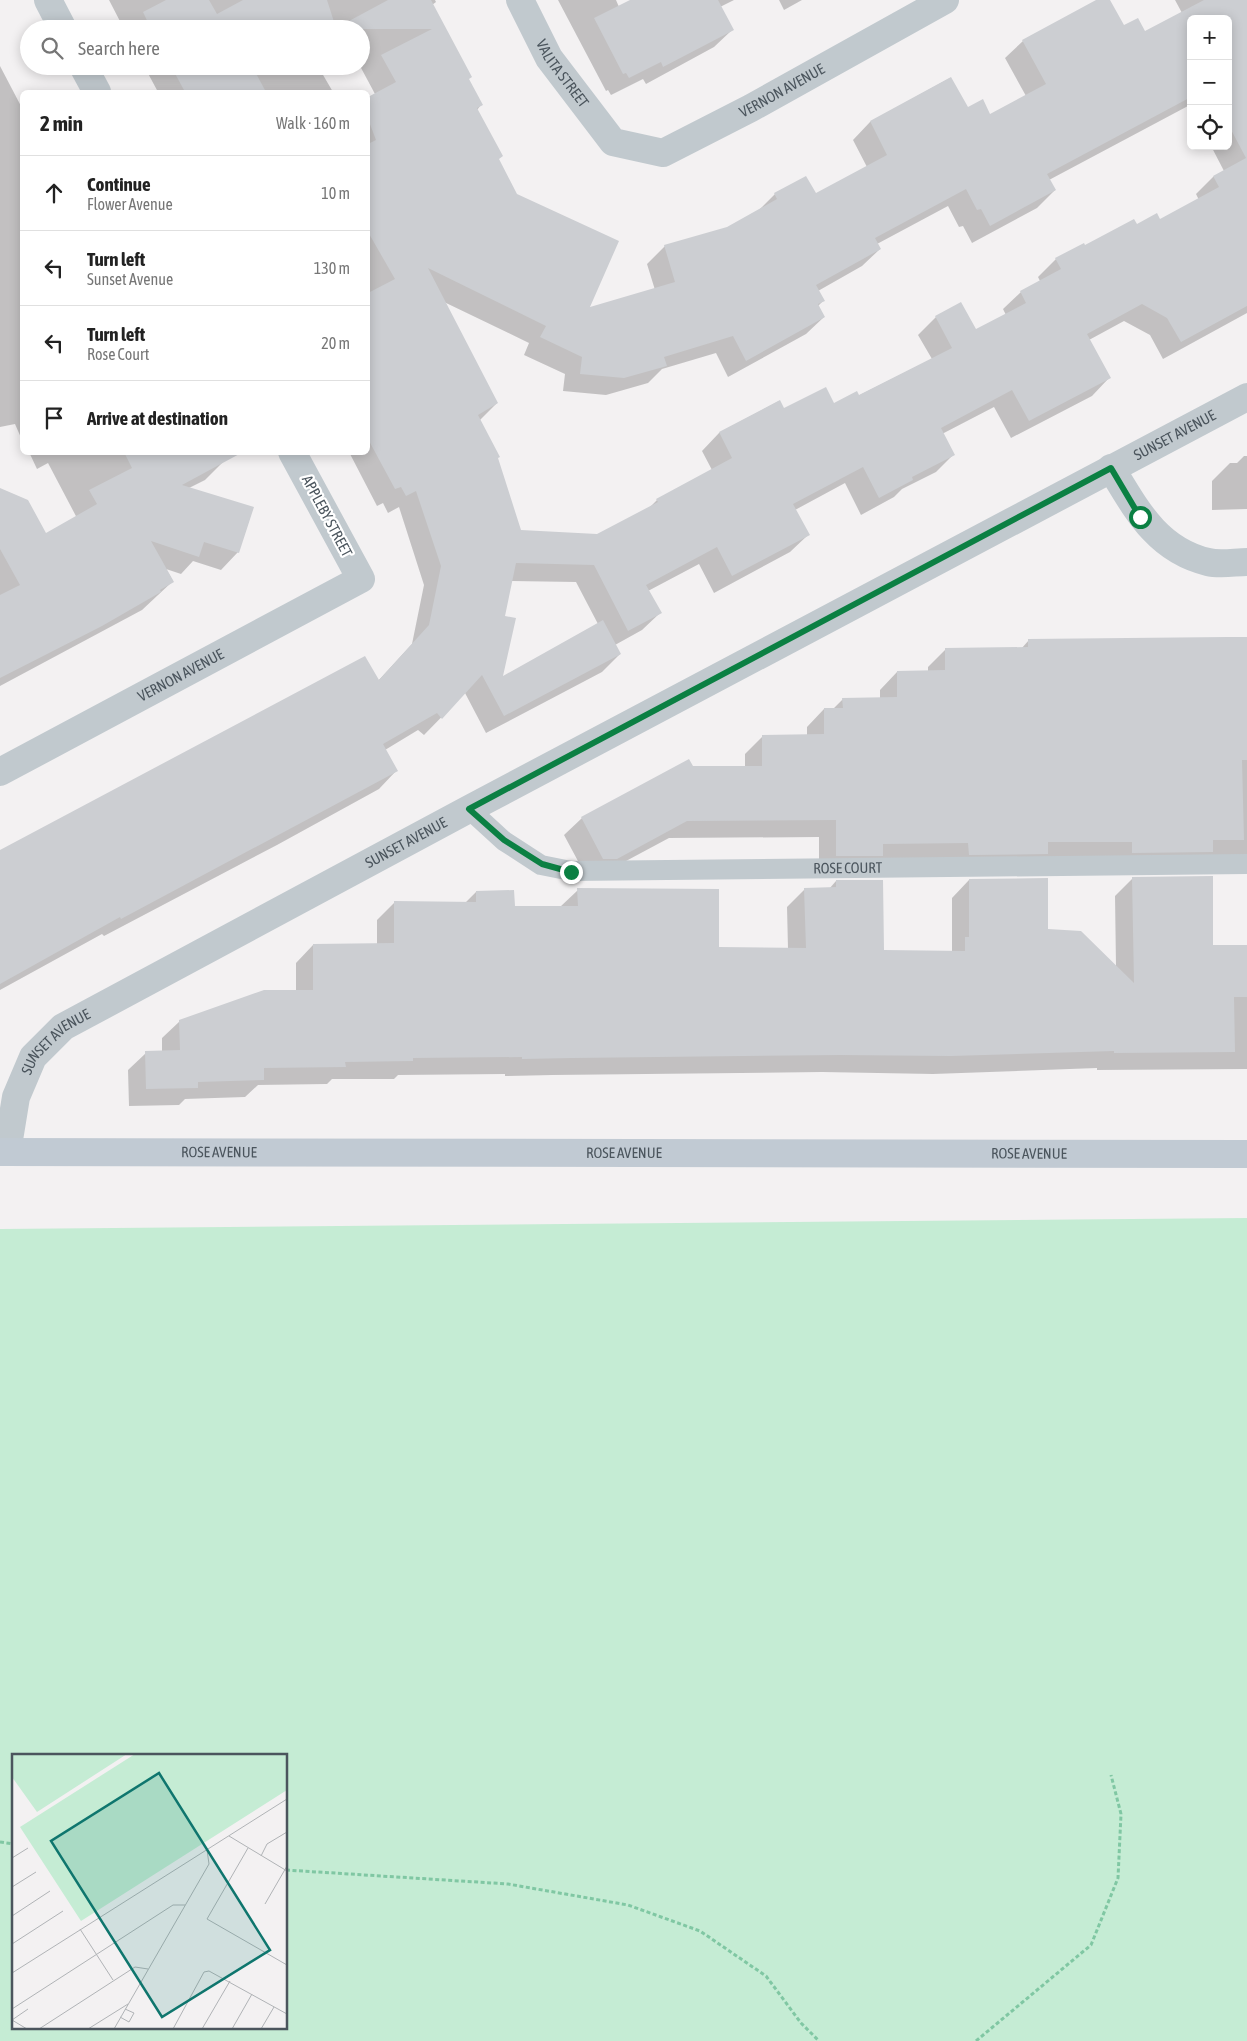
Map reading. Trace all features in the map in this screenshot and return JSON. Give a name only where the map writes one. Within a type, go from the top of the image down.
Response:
[{"type":"street","points":[[48,0],[58,20]]},
{"type":"street","name":"VALITA STREET","points":[[520,0],[549,58],[612,142]]},
{"type":"street","name":"VERNON AVENUE","points":[[612,142],[663,154],[751,108],[945,0]]},
{"type":"street","points":[[88,75],[96,90]]},
{"type":"street","name":"SUNSET AVENUE","points":[[3,1152],[16,1097],[33,1057],[63,1027],[469,809],[1247,397]]},
{"type":"street","name":"APPLEBY STREET","points":[[294,455],[361,579]]},
{"type":"street","points":[[1111,468],[1140,517],[1170,546],[1209,562],[1247,562]]},
{"type":"street","name":"VERNON AVENUE","points":[[0,772],[361,579]]},
{"type":"street","name":"ROSE AVENUE","points":[[3,1152],[1247,1154]]},
{"type":"lane","name":"ROSE COURT","points":[[469,809],[504,840],[542,864],[571,872],[1247,864]]},
{"type":"path","points":[[976,2041],[1091,1945],[1118,1878],[1121,1814],[1111,1775]]},
{"type":"path","points":[[288,1870],[508,1884],[628,1905],[700,1931],[766,1976],[801,2023],[819,2041]]},
{"type":"green space","points":[[1247,1218],[1247,2041],[0,2041],[0,1229]]},
{"type":"building","points":[[166,0],[209,0],[217,14],[243,0],[327,0],[333,20],[147,20],[143,12]]},
{"type":"building","points":[[388,0],[431,0],[472,77],[469,79],[483,105],[477,108],[503,156],[499,159],[517,194],[619,241],[590,307],[675,282],[664,245],[727,227],[777,199],[774,193],[806,176],[816,193],[887,155],[870,121],[951,77],[968,107],[983,99],[990,114],[1046,84],[1022,40],[1096,0],[1110,0],[1124,25],[1138,18],[1145,31],[1204,0],[1247,0],[1247,306],[1181,342],[1167,318],[1142,304],[1087,334],[1111,378],[1029,421],[1012,390],[941,428],[955,455],[912,477],[913,480],[879,498],[863,467],[793,504],[810,535],[732,576],[717,547],[646,585],[662,613],[628,631],[594,565],[516,563],[505,616],[516,618],[503,676],[603,620],[621,654],[504,716],[482,675],[442,719],[437,713],[383,744],[398,771],[121,919],[120,917],[0,984],[0,850],[365,656],[379,680],[429,625],[441,566],[416,491],[406,496],[401,487],[395,489],[370,443],[370,292],[395,279],[370,235],[370,143],[376,140],[370,124],[370,96],[396,82],[381,55],[432,29],[370,29],[370,20],[351,20]],"holes":[[[1187,15],[1232,15],[1232,132],[1246,158],[1213,176],[1219,187],[1160,219],[1157,213],[1137,224],[1134,219],[1085,245],[1084,243],[1055,258],[1061,269],[1020,291],[1026,303],[976,329],[961,302],[935,316],[952,348],[859,395],[857,391],[834,403],[826,387],[784,408],[780,400],[719,432],[732,458],[656,499],[658,502],[597,534],[521,530],[498,458],[500,457],[478,415],[498,403],[428,268],[546,326],[540,337],[582,357],[580,374],[624,378],[667,366],[664,357],[733,336],[746,361],[825,317],[818,304],[825,301],[816,285],[881,249],[875,238],[966,189],[977,210],[981,209],[990,226],[1056,190],[1047,174],[1187,99]]]},
{"type":"building","points":[[630,0],[718,0],[734,30],[663,67],[661,62],[629,78],[626,73],[623,74],[594,18]]},
{"type":"building","points":[[176,75],[257,75],[265,90],[184,90]]},
{"type":"building","points":[[126,455],[237,455],[182,485],[254,507],[239,553],[204,542],[199,557],[151,541],[174,582],[160,590],[161,592],[102,626],[0,678],[0,595],[20,585],[0,549],[0,488],[28,500],[46,533],[97,504],[89,490],[132,468]]},
{"type":"building","points":[[1247,637],[1247,760],[1242,760],[1244,840],[1213,840],[1213,852],[1132,853],[1132,842],[1048,842],[1048,854],[969,855],[968,843],[883,844],[883,856],[836,856],[836,820],[687,821],[617,859],[603,859],[581,817],[689,759],[693,766],[762,766],[762,735],[824,734],[824,708],[843,708],[842,698],[897,697],[897,671],[945,670],[945,648],[1028,647],[1028,639]]},
{"type":"building","points":[[1213,876],[1213,945],[1247,945],[1247,997],[1234,997],[1235,1052],[1114,1053],[1114,1051],[951,1056],[413,1058],[413,1061],[345,1062],[346,1067],[264,1068],[264,1080],[198,1082],[198,1088],[146,1089],[145,1051],[180,1050],[179,1020],[264,990],[313,990],[313,944],[394,943],[394,901],[476,902],[476,891],[514,890],[515,906],[578,906],[577,888],[719,889],[719,947],[806,948],[804,888],[836,887],[836,880],[883,880],[884,950],[965,951],[965,937],[969,937],[969,879],[1048,878],[1048,929],[1081,931],[1134,983],[1132,877]]},
{"type":"route","points":[[571,872],[542,864],[504,840],[469,809],[1111,468],[1140,517]]}]
